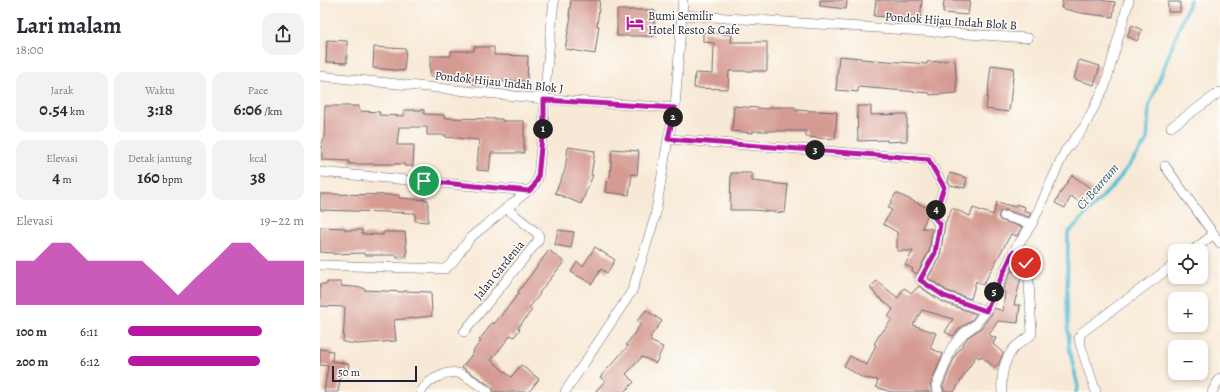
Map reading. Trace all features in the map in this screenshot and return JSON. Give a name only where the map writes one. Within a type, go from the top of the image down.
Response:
[{"type":"street","points":[[320,265],[445,269],[452,263],[471,237],[534,186],[538,178],[554,0]]},
{"type":"street","points":[[565,392],[632,291],[655,217],[668,139],[675,108],[683,0]]},
{"type":"street","points":[[938,392],[936,387],[952,347],[964,333],[975,326],[986,311],[1013,252],[1032,224],[1064,151],[1084,127],[1100,98],[1105,86],[1129,0]]},
{"type":"street","name":"Pondok Hijau Indah Blok B","points":[[682,15],[1028,38]]},
{"type":"street","name":"Pondok Hijau Indah Blok J","points":[[320,76],[544,100],[675,108]]},
{"type":"street","points":[[1171,127],[1220,92]]},
{"type":"street","points":[[668,139],[928,159],[944,187],[934,217],[940,224],[935,253],[920,280],[944,296],[986,311]]},
{"type":"street","points":[[1165,166],[1220,243]]},
{"type":"street","points":[[320,172],[529,191]]},
{"type":"street","name":"Jalan Gardenia","points":[[464,332],[538,241],[539,236],[537,233],[506,208]]},
{"type":"street","points":[[1004,216],[1032,224]]},
{"type":"street","points":[[1201,244],[1214,234]]},
{"type":"street","points":[[1002,392],[1001,383],[1004,368],[1012,350],[1032,333],[1028,267],[1026,263],[1013,252]]},
{"type":"street","points":[[1096,392],[1080,344],[1079,338],[1081,333],[1168,269]]},
{"type":"street","points":[[421,392],[425,386],[449,372],[456,372],[466,377],[488,392]]},
{"type":"street","points":[[1212,392],[1220,378]]},
{"type":"building","points":[[571,0],[600,0],[597,26],[599,26],[595,54],[565,49],[571,16],[569,16]]},
{"type":"building","points":[[820,0],[847,0],[846,9],[820,6]]},
{"type":"building","points":[[876,0],[922,0],[920,20],[874,16]]},
{"type":"building","points":[[944,0],[970,0],[968,15],[943,13]]},
{"type":"building","points":[[1063,0],[1099,0],[1115,2],[1113,17],[1081,13],[1061,8]]},
{"type":"building","points":[[1168,2],[1180,2],[1180,12],[1168,12]]},
{"type":"building","name":"Bumi Semilir Hotel Resto & Cafe","points":[[617,10],[654,10],[654,36],[617,36]]},
{"type":"building","points":[[1132,25],[1142,30],[1137,41],[1127,36]]},
{"type":"building","points":[[703,32],[732,35],[731,42],[767,42],[767,71],[729,71],[728,89],[694,88],[695,73],[713,74],[714,43],[703,42]]},
{"type":"building","points":[[327,40],[347,41],[347,63],[326,62]]},
{"type":"building","points":[[374,47],[406,49],[404,71],[373,68]]},
{"type":"building","points":[[474,47],[494,47],[494,55],[528,56],[527,81],[493,81],[493,84],[473,84],[473,77],[430,77],[430,56],[451,56],[451,51],[474,51]]},
{"type":"building","points":[[839,56],[927,64],[927,62],[955,60],[957,93],[930,95],[930,93],[858,87],[858,92],[836,90]]},
{"type":"building","points":[[1079,60],[1100,66],[1094,85],[1074,79]]},
{"type":"building","points":[[991,65],[1014,68],[1009,112],[986,109]]},
{"type":"building","points":[[325,106],[359,106],[359,111],[380,112],[379,115],[404,116],[404,110],[424,110],[424,114],[444,115],[444,118],[524,121],[524,153],[491,153],[489,171],[477,170],[479,140],[445,137],[446,135],[427,135],[427,127],[399,127],[397,145],[414,145],[413,166],[404,166],[404,164],[349,164],[349,161],[322,160]]},
{"type":"building","points":[[734,106],[769,109],[769,107],[795,107],[795,110],[837,112],[835,139],[806,137],[806,131],[753,131],[753,133],[732,131]]},
{"type":"building","points":[[857,106],[871,106],[871,115],[907,114],[907,141],[858,141]]},
{"type":"building","points":[[568,147],[595,151],[591,175],[593,175],[581,204],[555,193],[565,170]]},
{"type":"building","points":[[612,149],[639,151],[637,175],[632,174],[629,195],[605,192],[607,177],[610,178]]},
{"type":"building","points":[[731,173],[752,173],[752,181],[788,185],[785,213],[753,210],[730,210]]},
{"type":"building","points":[[950,173],[967,178],[965,188],[950,185],[948,182]]},
{"type":"building","points":[[1072,175],[1093,190],[1082,204],[1071,196],[1065,208],[1055,203]]},
{"type":"building","points":[[896,193],[930,209],[922,228],[932,229],[929,251],[917,274],[912,271],[913,269],[905,265],[913,251],[897,251],[897,232],[883,224],[892,210],[888,208]]},
{"type":"building","points":[[320,194],[399,195],[399,198],[428,200],[428,222],[415,221],[415,213],[320,210]]},
{"type":"building","points":[[997,202],[1015,207],[1016,204],[1025,207],[1024,211],[1031,212],[1029,217],[1006,210],[1000,212],[998,217],[1000,220],[1022,227],[1017,236],[1011,234],[983,285],[976,281],[971,299],[947,291],[928,278],[940,256],[945,223],[952,208],[970,216],[973,208],[993,215]]},
{"type":"building","points":[[320,227],[345,228],[345,230],[362,230],[362,234],[383,235],[383,232],[405,232],[407,257],[397,258],[397,255],[364,255],[364,253],[333,254],[320,252]]},
{"type":"building","points":[[558,230],[574,232],[571,248],[555,245]]},
{"type":"building","points":[[595,247],[615,260],[607,273],[601,269],[592,284],[571,272],[577,262],[583,266]]},
{"type":"building","points":[[549,250],[564,262],[529,308],[532,310],[518,328],[520,329],[514,337],[511,335],[491,360],[511,377],[521,365],[539,379],[529,392],[494,392],[492,387],[462,367],[474,352],[473,351],[481,341],[479,340],[492,322],[494,324],[519,293],[518,292]]},
{"type":"building","points":[[1015,262],[1019,265],[1012,271],[1022,274],[1014,305],[1020,305],[1018,323],[998,321],[989,335],[996,338],[993,344],[1003,353],[998,365],[995,368],[981,356],[980,358],[976,356],[954,392],[944,392],[943,386],[956,354],[968,337],[980,329],[991,315],[994,308],[1003,311],[1005,292],[1002,292]]},
{"type":"building","points":[[877,281],[898,298],[904,288],[912,293],[919,286],[942,302],[976,314],[971,321],[960,328],[953,336],[945,332],[953,319],[922,310],[913,325],[936,333],[930,348],[943,354],[930,385],[932,392],[891,392],[876,387],[878,380],[863,378],[844,366],[850,356],[867,365],[876,345],[874,344],[879,335],[892,319],[888,317],[893,309],[876,295],[870,287]]},
{"type":"building","points":[[327,282],[341,282],[341,286],[364,288],[364,290],[431,292],[432,316],[394,320],[396,341],[358,344],[343,342],[345,307],[320,306],[320,284],[327,284]]},
{"type":"building","points":[[646,310],[662,321],[650,337],[652,338],[650,341],[663,347],[656,363],[642,357],[626,374],[634,382],[624,392],[595,392],[605,381],[600,377],[628,346],[626,345],[641,324],[637,321]]},
{"type":"building","points":[[320,349],[333,351],[332,361],[349,364],[347,374],[341,372],[338,392],[324,392],[328,366],[320,365]]},
{"type":"waterway","name":"Ci Beureum","points":[[1076,392],[1078,387],[1069,347],[1067,304],[1068,233],[1114,185],[1147,141],[1149,106],[1190,0]]},
{"type":"place","name":"Bumi Semilir Hotel Resto & Cafe","points":[[635,23]]},
{"type":"route","points":[[424,181],[529,191],[534,186],[538,178],[544,116],[544,100],[675,108],[668,139],[928,159],[944,187],[934,217],[940,224],[935,253],[920,280],[944,296],[986,311],[1013,252],[1026,263]]}]
